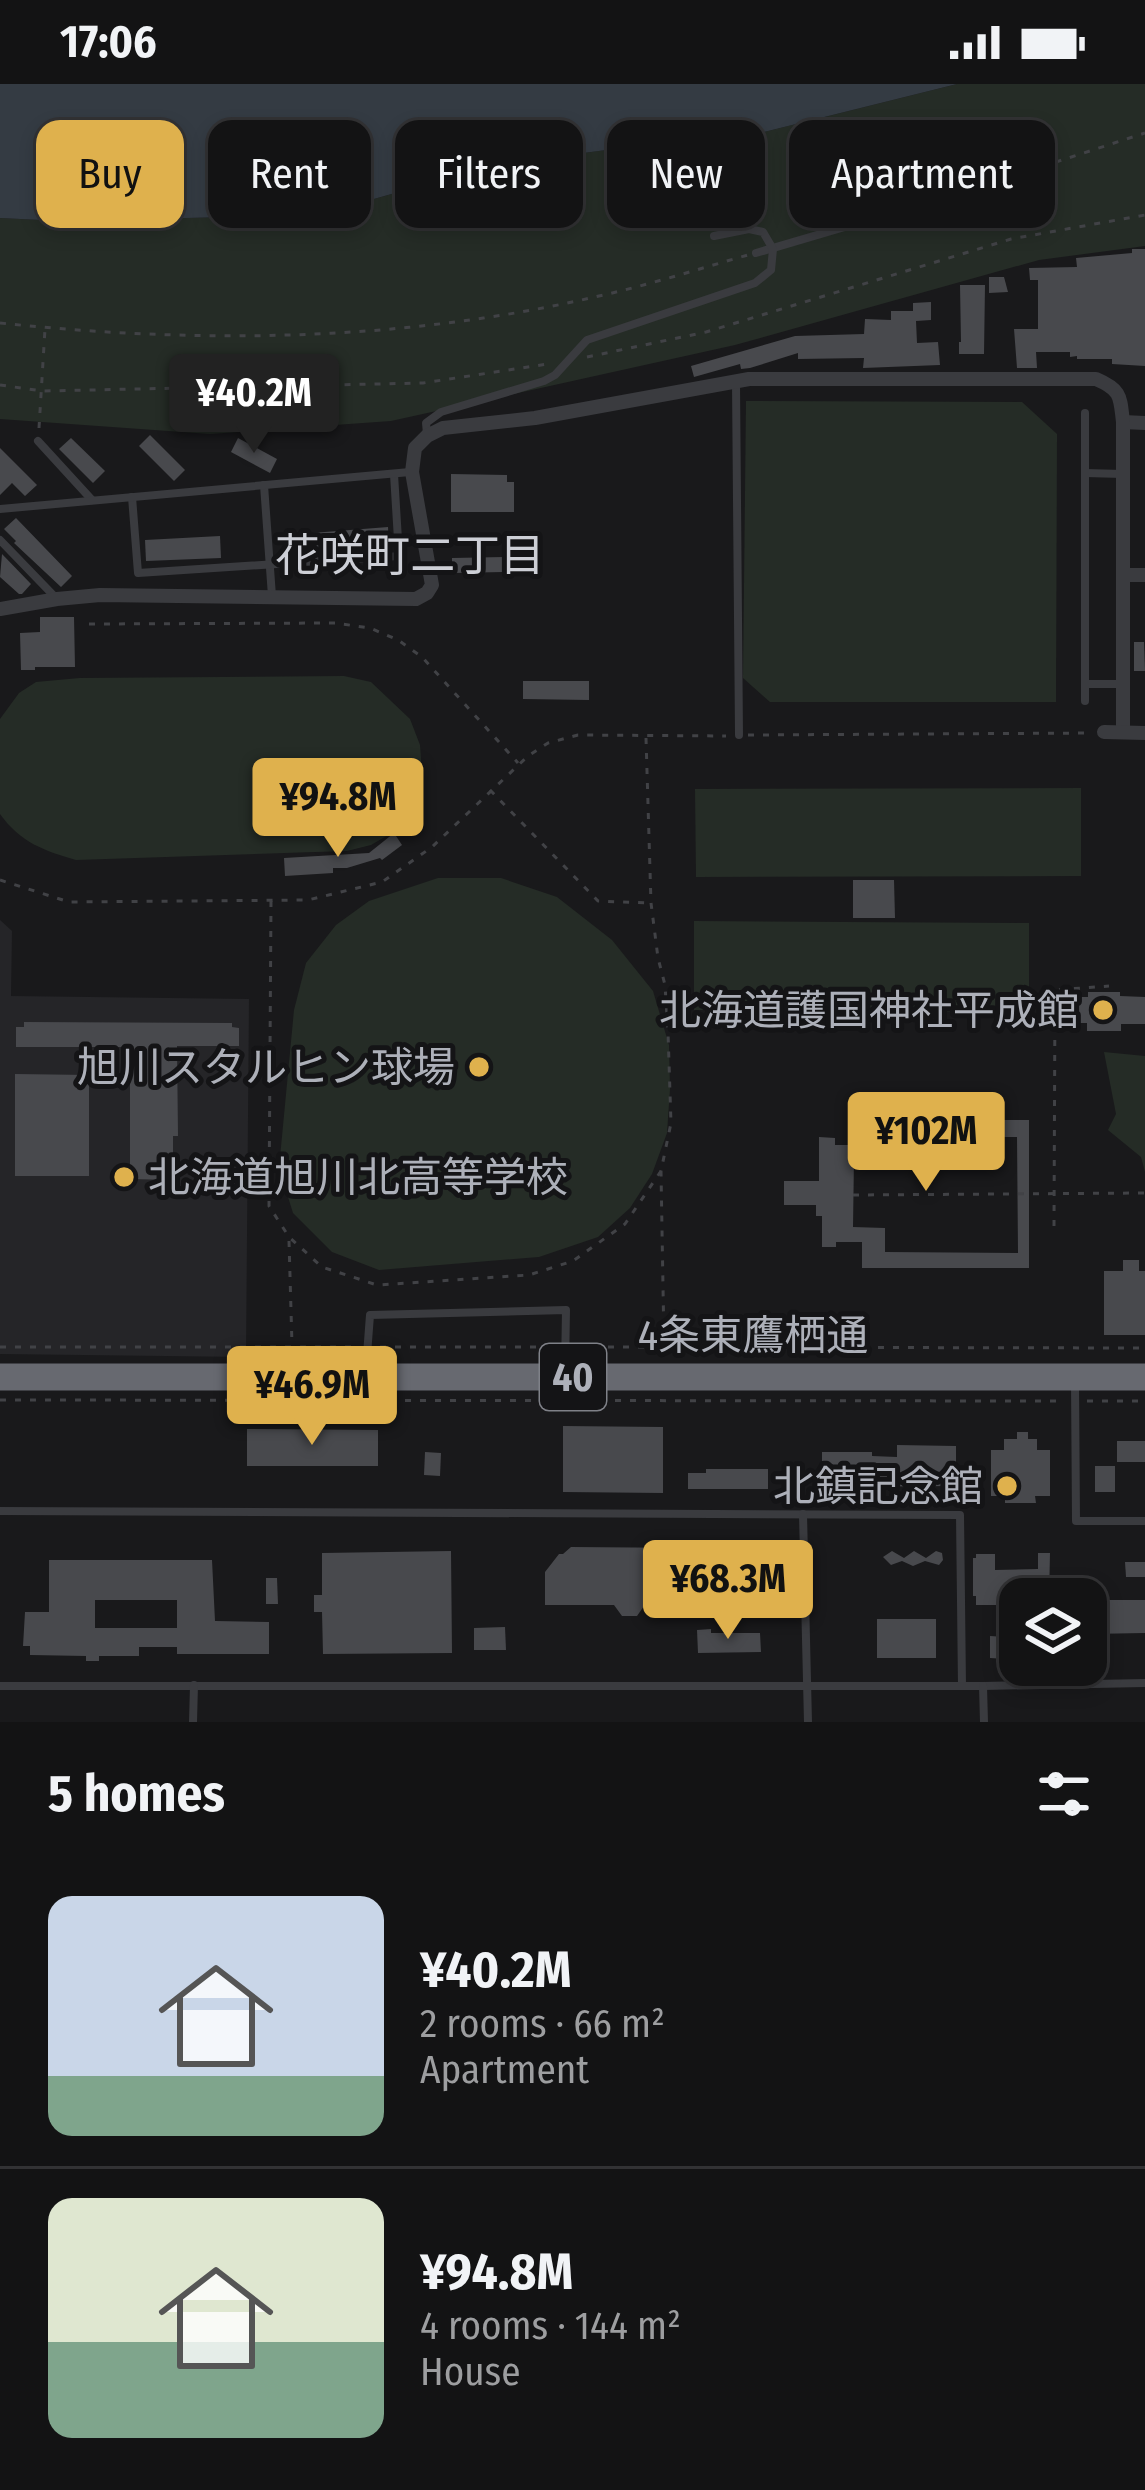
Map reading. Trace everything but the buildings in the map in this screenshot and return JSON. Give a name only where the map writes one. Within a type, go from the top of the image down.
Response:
[{"type":"highway","name":"4条東鷹栖通","points":[[0,1377],[565,1377],[1075,1389],[1145,1377]]},
{"type":"street","points":[[0,609],[100,595],[416,599],[432,584],[412,472],[415,448],[443,428],[535,418],[749,379],[1096,379],[1120,396],[1123,422],[1123,732]]},
{"type":"street","points":[[1123,422],[1145,423]]},
{"type":"street","points":[[1123,575],[1145,575]]},
{"type":"street","points":[[1104,733],[1145,733]]},
{"type":"lane","points":[[756,254],[843,228]]},
{"type":"lane","points":[[427,436],[426,423],[441,412],[550,379],[587,340],[764,278],[771,270],[773,249],[768,238],[756,230],[714,236]]},
{"type":"lane","points":[[736,381],[739,735]]},
{"type":"lane","points":[[1085,413],[1085,701]]},
{"type":"lane","points":[[38,441],[93,501]]},
{"type":"lane","points":[[0,509],[412,472]]},
{"type":"lane","points":[[1085,473],[1123,474]]},
{"type":"lane","points":[[132,497],[137,573],[399,556],[394,474]]},
{"type":"lane","points":[[264,485],[272,596]]},
{"type":"lane","points":[[0,540],[57,599]]},
{"type":"lane","points":[[1085,684],[1123,684]]},
{"type":"lane","points":[[365,1377],[370,1315],[566,1310],[565,1377]]},
{"type":"lane","points":[[1075,1389],[1076,1521],[1145,1521]]},
{"type":"lane","points":[[0,1511],[960,1515],[962,1686]]},
{"type":"lane","points":[[803,1514],[808,1722]]},
{"type":"lane","points":[[0,1686],[1145,1683]]},
{"type":"lane","points":[[193,1722],[194,1685]]},
{"type":"lane","points":[[983,1687],[983,1722]]},
{"type":"path","points":[[1055,162],[1145,133]]},
{"type":"path","points":[[0,323],[256,337],[425,325],[599,296],[756,254]]},
{"type":"path","points":[[38,441],[45,328]]},
{"type":"path","points":[[89,624],[335,622],[370,628],[422,657],[519,764]]},
{"type":"path","points":[[0,880],[68,902],[308,900],[382,882],[432,847],[519,764],[548,743],[578,735],[1104,733]]},
{"type":"path","points":[[646,736],[651,903],[665,985],[671,1123],[661,1171],[664,1347]]},
{"type":"path","points":[[490,790],[598,901],[651,903]]},
{"type":"path","points":[[271,901],[269,1206],[289,1238],[322,1267],[377,1285],[529,1275],[573,1262],[626,1223],[661,1171]]},
{"type":"path","points":[[1054,1226],[1055,990],[1109,986]]},
{"type":"path","points":[[853,1195],[1145,1192]]},
{"type":"path","points":[[289,1238],[292,1347]]},
{"type":"path","points":[[0,1400],[1075,1389],[1145,1401]]},
{"type":"shaded area","points":[[0,84],[957,84],[812,120],[789,120],[789,126],[765,132],[765,120],[607,120],[607,150],[583,153],[583,120],[395,120],[395,193],[371,200],[371,120],[208,120],[208,217],[184,218],[184,120],[36,120],[36,220],[0,218]]},
{"type":"shaded area","points":[[957,84],[1145,84],[1145,246],[1039,260],[735,345],[391,421],[210,434],[0,419],[0,218],[36,220],[36,228],[184,228],[184,218],[208,217],[208,228],[371,228],[371,200],[395,193],[395,228],[583,228],[583,153],[607,150],[607,228],[765,228],[765,132],[789,126],[789,228],[1055,228],[1055,120],[812,120]]},
{"type":"shaded area","points":[[746,401],[1022,402],[1057,434],[1056,702],[770,702],[743,678]]},
{"type":"shaded area","points":[[344,676],[371,682],[410,719],[420,745],[422,773],[406,816],[395,831],[371,845],[347,851],[76,860],[34,844],[0,814],[0,719],[19,693],[36,682]]},
{"type":"shaded area","points":[[1081,788],[1081,876],[696,877],[695,789]]},
{"type":"shaded area","name":"旭川スタルヒン球場","points":[[438,878],[501,878],[557,897],[612,940],[653,991],[669,1045],[667,1133],[652,1174],[630,1208],[598,1237],[539,1257],[379,1270],[332,1252],[293,1213],[279,1168],[294,1010],[306,963],[336,925],[369,901]]},
{"type":"shaded area","name":"北海道旭川北高等学校","points":[[0,920],[12,931],[11,996],[249,999],[246,1357],[0,1354]]},
{"type":"shaded area","points":[[694,921],[1029,923],[1029,1012],[694,1010]]},
{"type":"shaded area","points":[[1104,1052],[1145,1056],[1145,1172],[1141,1157],[1108,1130],[1116,1114]]},
{"type":"place","name":"北海道護国神社平成館","points":[[1103,1010]]},
{"type":"place","name":"旭川スタルヒン球場","points":[[479,1067]]},
{"type":"place","name":"北海道旭川北高等学校","points":[[124,1177]]},
{"type":"place","name":"北鎮記念館","points":[[1007,1486]]},
{"type":"district","name":"花咲町二丁目","points":[[410,555]]}]
